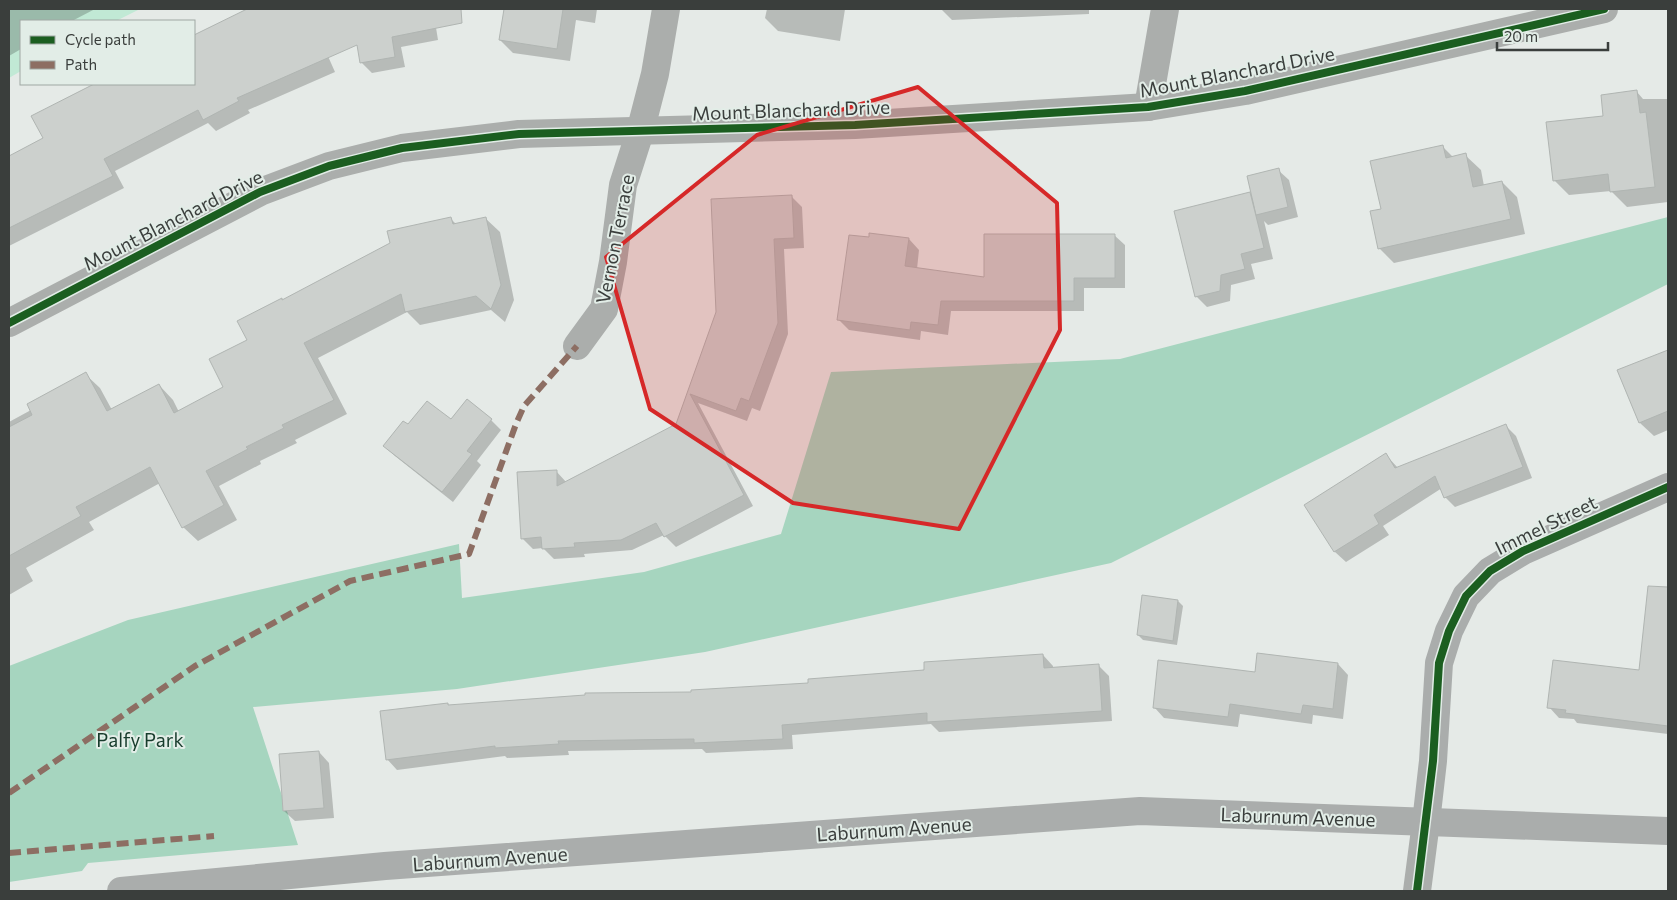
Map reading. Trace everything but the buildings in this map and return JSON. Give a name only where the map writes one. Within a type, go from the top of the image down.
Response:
[{"type":"street","name":"Vernon Terrace","points":[[577,346],[604,309],[614,262],[622,185],[640,132],[655,74],[666,9]]},
{"type":"street","points":[[1148,107],[1165,9]]},
{"type":"street","name":"Mount Blanchard Drive","points":[[9,323],[260,192],[329,166],[402,148],[519,134],[855,125],[1148,107],[1246,91],[1604,9]]},
{"type":"street","name":"Immel Street","points":[[1426,822],[1433,760],[1439,663],[1449,631],[1466,596],[1490,571],[1523,551],[1668,487]]},
{"type":"street","name":"Laburnum Avenue","points":[[121,891],[385,866],[1140,811],[1668,831]]},
{"type":"street","points":[[1417,891],[1426,822]]},
{"type":"highlighted area","points":[[918,87],[1057,203],[1060,330],[959,529],[793,503],[650,409],[606,257],[757,135]]},
{"type":"green space","points":[[9,9],[140,9],[118,20],[20,20],[20,72],[9,78]]},
{"type":"green space","name":"Palfy Park","points":[[1668,217],[1668,284],[1111,563],[705,652],[457,689],[253,707],[298,845],[88,863],[82,871],[9,882],[9,666],[128,620],[459,544],[462,598],[644,572],[781,534],[831,372],[1120,359]]},
{"type":"marked path","points":[[9,793],[195,666],[350,581],[469,554],[524,406],[577,346]]},
{"type":"marked path","points":[[9,853],[214,836]]},
{"type":"cycle path","points":[[9,323],[260,192],[329,166],[402,148],[519,134],[855,125],[1148,107],[1245,91],[1604,9]]},
{"type":"cycle path","points":[[1417,891],[1433,761],[1439,663],[1449,631],[1466,596],[1490,571],[1523,551],[1668,487]]}]
